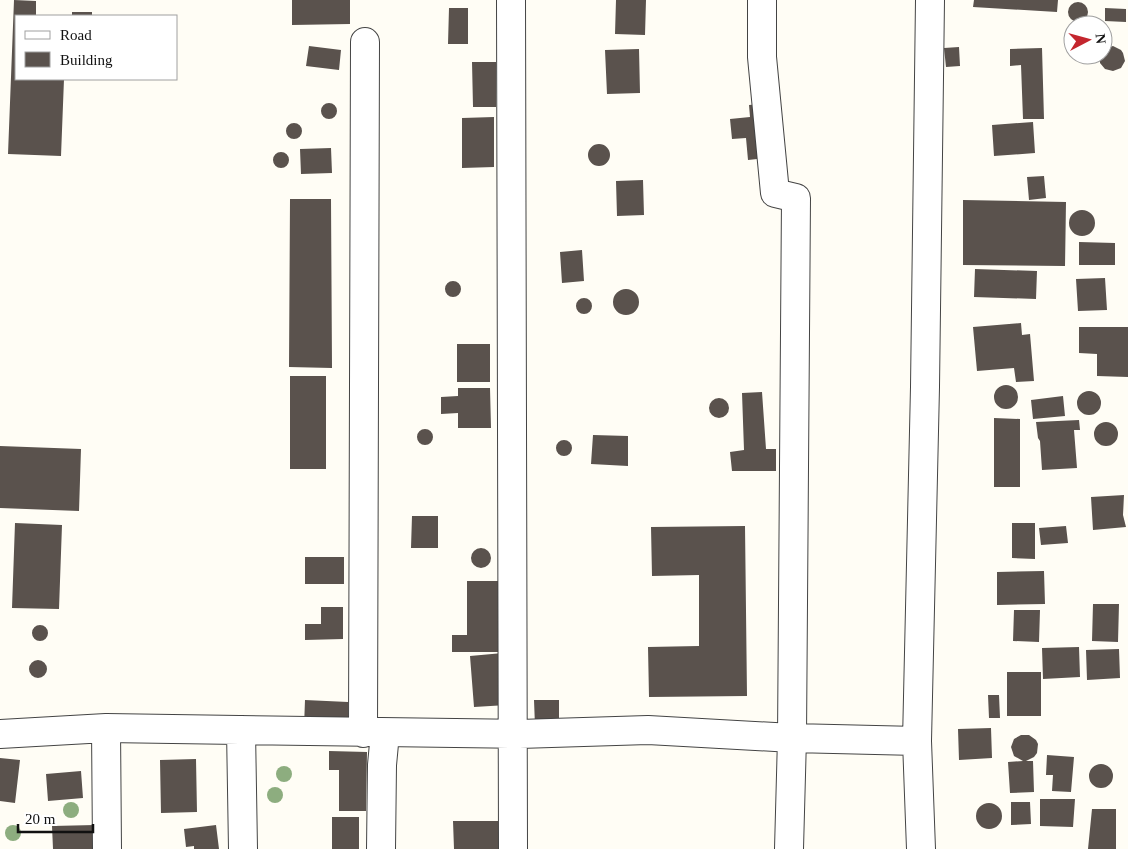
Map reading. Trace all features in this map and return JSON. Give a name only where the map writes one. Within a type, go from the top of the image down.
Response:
[{"type":"street","points":[[511,0],[513,849]]},
{"type":"street","points":[[762,0],[762,57],[775,193],[796,198],[792,738],[789,849]]},
{"type":"street","points":[[921,849],[916,741],[925,387],[930,0]]},
{"type":"street","points":[[365,42],[374,733],[382,765],[381,849]]},
{"type":"street","points":[[0,734],[106,728],[512,734],[648,730],[792,738],[916,741]]},
{"type":"street","points":[[106,728],[107,849]]},
{"type":"street","points":[[241,730],[243,849]]},
{"type":"building","points":[[14,0],[36,1],[36,15],[15,15],[15,80],[64,80],[61,156],[8,154]]},
{"type":"building","points":[[292,0],[350,0],[350,24],[292,25]]},
{"type":"building","points":[[616,0],[646,0],[645,35],[615,34]]},
{"type":"building","points":[[974,0],[1058,0],[1057,12],[973,7]]},
{"type":"building","points":[[1074,3],[1082,3],[1087,8],[1087,15],[1069,15],[1069,8]]},
{"type":"building","points":[[449,8],[468,8],[468,44],[448,44]]},
{"type":"building","points":[[1105,8],[1126,9],[1126,22],[1113,21],[1113,15],[1105,15]]},
{"type":"building","points":[[72,12],[92,12],[92,15],[72,15]]},
{"type":"building","points":[[309,46],[341,50],[339,70],[306,66]]},
{"type":"building","points":[[1113,46],[1121,50],[1125,61],[1121,68],[1113,71],[1105,69],[1102,65],[1113,65]]},
{"type":"building","points":[[959,47],[960,66],[946,67],[944,48]]},
{"type":"building","points":[[1042,48],[1044,119],[1023,119],[1021,65],[1010,66],[1010,49]]},
{"type":"building","points":[[639,49],[640,93],[607,94],[605,50]]},
{"type":"building","points":[[472,62],[496,62],[496,107],[473,107]]},
{"type":"building","points":[[326,103],[332,103],[337,108],[335,117],[326,119],[321,114],[321,108]]},
{"type":"building","points":[[761,104],[766,158],[748,160],[746,138],[732,139],[730,119],[750,117],[749,105]]},
{"type":"building","points":[[494,117],[494,167],[462,168],[462,118]]},
{"type":"building","points":[[1033,122],[1035,153],[994,156],[992,125]]},
{"type":"building","points":[[291,123],[297,123],[302,128],[300,137],[291,139],[286,134],[286,128]]},
{"type":"building","points":[[599,144],[607,147],[610,155],[607,163],[599,166],[591,163],[588,155],[591,147]]},
{"type":"building","points":[[331,148],[332,173],[301,174],[300,149]]},
{"type":"building","points":[[278,152],[284,152],[289,157],[287,166],[278,168],[273,163],[273,157]]},
{"type":"building","points":[[1044,176],[1046,198],[1029,200],[1027,177]]},
{"type":"building","points":[[643,180],[644,215],[617,216],[616,181]]},
{"type":"building","points":[[290,199],[331,199],[332,368],[289,367]]},
{"type":"building","points":[[963,200],[1066,202],[1065,266],[963,265]]},
{"type":"building","points":[[1082,210],[1091,214],[1095,223],[1091,232],[1082,236],[1073,232],[1069,223],[1073,214]]},
{"type":"building","points":[[1079,242],[1115,243],[1115,265],[1079,265]]},
{"type":"building","points":[[582,250],[584,281],[562,283],[560,252]]},
{"type":"building","points":[[975,269],[1037,271],[1036,299],[974,297]]},
{"type":"building","points":[[1105,278],[1107,310],[1078,311],[1076,279]]},
{"type":"building","points":[[450,281],[456,281],[461,286],[459,295],[450,297],[445,292],[445,286]]},
{"type":"building","points":[[626,289],[635,293],[639,302],[635,311],[626,315],[617,311],[613,302],[617,293]]},
{"type":"building","points":[[581,298],[587,298],[592,303],[590,312],[581,314],[576,309],[576,303]]},
{"type":"building","points":[[1021,323],[1022,335],[1030,334],[1034,381],[1016,382],[1014,368],[977,371],[973,327]]},
{"type":"building","points":[[1079,327],[1128,327],[1128,377],[1097,376],[1097,354],[1079,353]]},
{"type":"building","points":[[457,344],[490,344],[490,382],[457,382]]},
{"type":"building","points":[[290,376],[326,376],[326,469],[290,469]]},
{"type":"building","points":[[1006,385],[1015,388],[1018,397],[1015,406],[1006,409],[997,406],[994,397],[997,388]]},
{"type":"building","points":[[458,388],[490,388],[491,428],[458,428],[458,413],[441,414],[441,397],[458,396]]},
{"type":"building","points":[[1089,391],[1097,395],[1101,403],[1097,411],[1089,415],[1081,411],[1077,403],[1081,395]]},
{"type":"building","points":[[762,392],[766,449],[776,449],[776,471],[732,471],[730,452],[744,450],[742,393]]},
{"type":"building","points":[[1063,396],[1065,416],[1033,419],[1031,400]]},
{"type":"building","points":[[719,398],[726,401],[729,408],[726,415],[719,418],[712,415],[709,408],[712,401]]},
{"type":"building","points":[[994,418],[1020,419],[1020,487],[994,487]]},
{"type":"building","points":[[1079,420],[1080,430],[1074,430],[1077,468],[1042,470],[1040,441],[1036,422]]},
{"type":"building","points":[[1106,422],[1114,426],[1118,434],[1114,442],[1106,446],[1098,442],[1094,434],[1098,426]]},
{"type":"building","points":[[422,429],[428,429],[433,434],[431,443],[422,445],[417,440],[417,434]]},
{"type":"building","points":[[593,435],[628,436],[628,466],[591,464]]},
{"type":"building","points":[[561,440],[567,440],[572,445],[570,454],[561,456],[556,451],[556,445]]},
{"type":"building","points":[[0,446],[81,449],[79,511],[0,508]]},
{"type":"building","points":[[1124,495],[1123,515],[1126,527],[1093,530],[1091,497]]},
{"type":"building","points":[[412,516],[438,516],[438,548],[411,548]]},
{"type":"building","points":[[15,523],[62,525],[59,609],[12,608]]},
{"type":"building","points":[[1012,523],[1035,523],[1035,559],[1012,558]]},
{"type":"building","points":[[745,526],[747,696],[649,697],[648,647],[699,646],[699,575],[652,576],[651,527]]},
{"type":"building","points":[[1066,526],[1068,543],[1041,545],[1039,528]]},
{"type":"building","points":[[481,548],[488,551],[491,558],[488,565],[481,568],[474,565],[471,558],[474,551]]},
{"type":"building","points":[[305,557],[344,557],[344,584],[305,584]]},
{"type":"building","points":[[1044,571],[1045,604],[997,605],[997,572]]},
{"type":"building","points":[[467,581],[498,581],[498,652],[452,652],[452,635],[467,635]]},
{"type":"building","points":[[1093,604],[1119,604],[1118,642],[1092,641]]},
{"type":"building","points":[[321,607],[343,607],[343,639],[305,640],[305,624],[321,624]]},
{"type":"building","points":[[1014,610],[1040,610],[1039,642],[1013,641]]},
{"type":"building","points":[[40,625],[46,627],[48,633],[46,639],[40,641],[34,639],[32,633],[34,627]]},
{"type":"building","points":[[1079,647],[1080,677],[1043,679],[1042,648]]},
{"type":"building","points":[[1119,649],[1120,678],[1087,680],[1086,650]]},
{"type":"building","points":[[503,653],[507,705],[474,707],[470,656]]},
{"type":"building","points":[[38,660],[44,663],[47,669],[44,675],[38,678],[32,675],[29,669],[32,663]]},
{"type":"building","points":[[1007,672],[1041,672],[1041,716],[1007,716]]},
{"type":"building","points":[[988,695],[999,695],[1000,718],[989,718]]},
{"type":"building","points":[[305,700],[348,702],[348,728],[304,727]]},
{"type":"building","points":[[534,700],[559,700],[559,725],[535,726]]},
{"type":"building","points":[[991,728],[992,758],[959,760],[958,729]]},
{"type":"building","points":[[1021,735],[1029,735],[1038,744],[1037,753],[1026,761],[1033,761],[1034,792],[1010,793],[1008,762],[1023,761],[1014,756],[1011,747],[1014,739]]},
{"type":"building","points":[[329,751],[367,752],[366,811],[339,811],[339,770],[329,770]]},
{"type":"building","points":[[1047,755],[1074,757],[1071,792],[1052,791],[1053,775],[1046,775]]},
{"type":"building","points":[[0,758],[20,760],[15,803],[0,801]]},
{"type":"building","points":[[196,759],[197,812],[161,813],[160,760]]},
{"type":"building","points":[[1101,764],[1106,765],[1112,771],[1112,781],[1106,787],[1101,788],[1096,787],[1090,781],[1089,776],[1090,771],[1096,765]]},
{"type":"building","points":[[81,771],[83,798],[48,801],[46,774]]},
{"type":"building","points":[[1040,799],[1075,799],[1073,827],[1040,826]]},
{"type":"building","points":[[1011,802],[1030,802],[1031,824],[1011,825]]},
{"type":"building","points":[[989,803],[998,807],[1002,816],[998,825],[989,829],[980,825],[976,816],[980,807]]},
{"type":"building","points":[[1092,809],[1116,809],[1116,849],[1088,849]]},
{"type":"building","points":[[332,817],[359,817],[359,849],[332,849]]},
{"type":"building","points":[[453,821],[503,821],[504,849],[454,849]]},
{"type":"building","points":[[95,825],[95,849],[53,849],[52,826]]},
{"type":"building","points":[[216,825],[219,849],[194,849],[194,846],[186,847],[184,829]]}]
